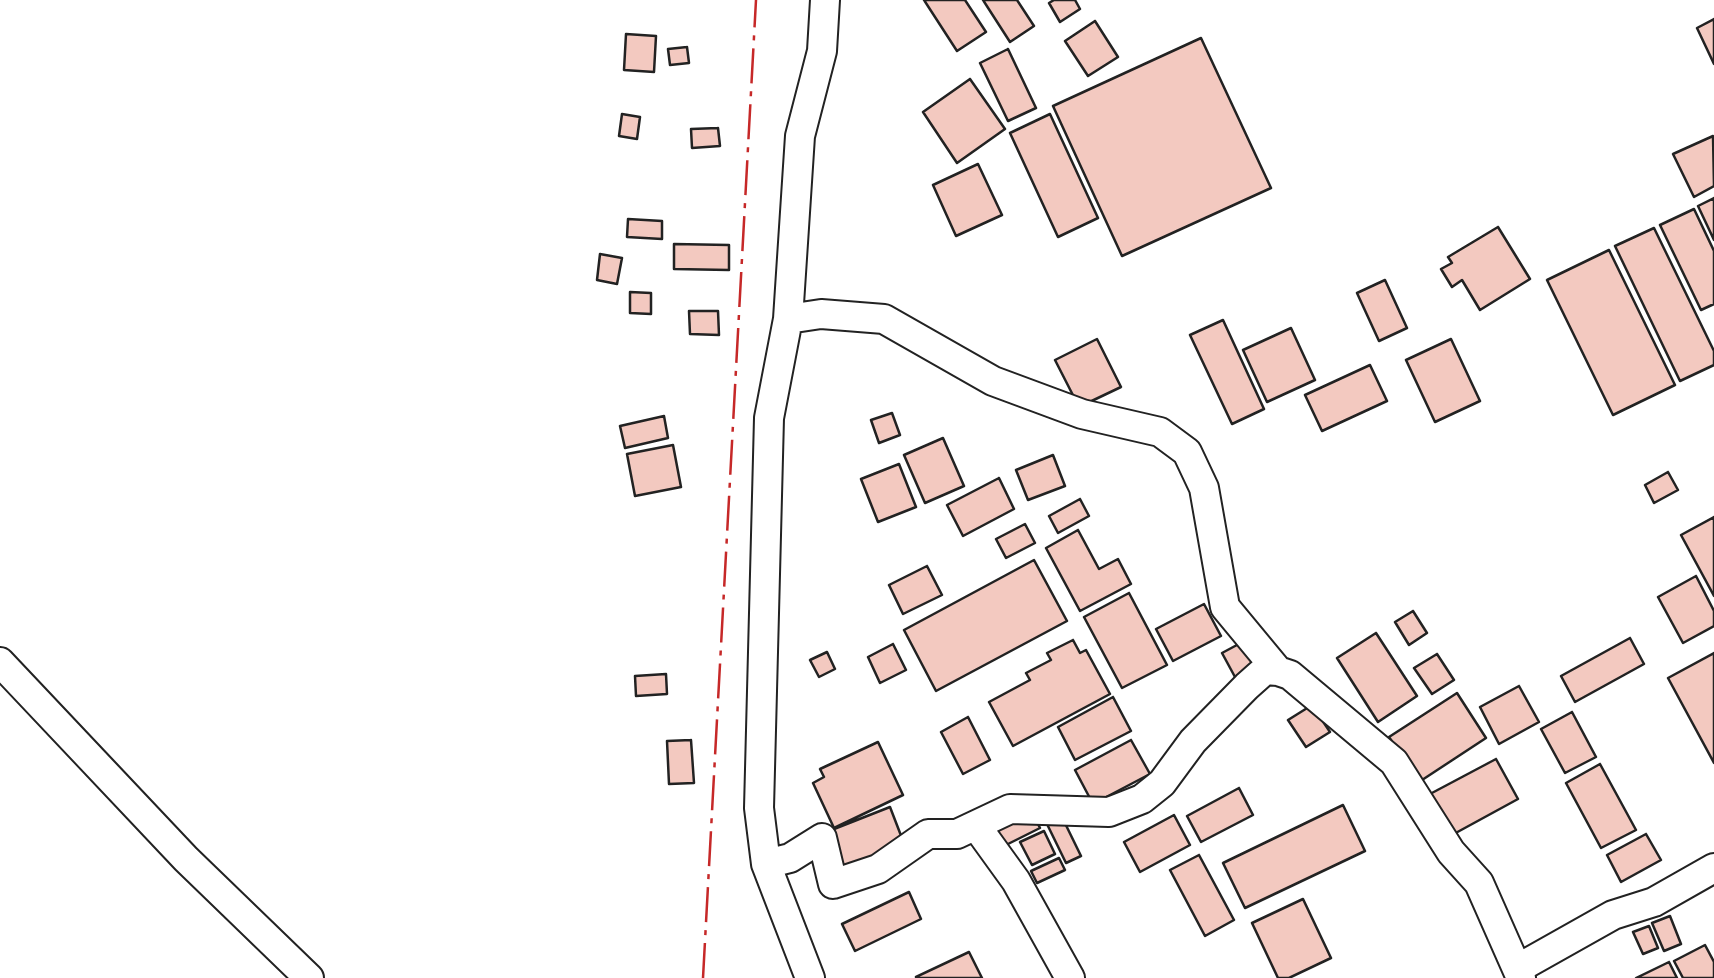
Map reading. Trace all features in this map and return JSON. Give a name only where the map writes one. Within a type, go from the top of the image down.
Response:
[{"type":"street","points":[[810,978],[766,864],[758,808],[769,418],[788,319],[800,136],[822,50],[825,0]]},
{"type":"street","points":[[788,319],[821,314],[884,320],[992,381],[1038,400],[1160,432],[1187,452],[1204,488],[1225,607],[1278,670]]},
{"type":"street","points":[[0,662],[186,859],[309,978]]},
{"type":"street","points":[[766,864],[790,858],[822,838],[833,884],[878,869],[928,834],[957,834],[1010,809],[1108,812],[1142,799],[1162,783],[1193,740],[1247,686],[1265,670],[1278,670],[1290,675],[1394,762],[1451,852],[1478,883],[1519,974],[1614,915],[1654,902],[1714,868]]},
{"type":"street","points":[[977,827],[1016,881],[1070,978]]},
{"type":"building","points":[[924,0],[965,0],[986,32],[957,51]]},
{"type":"building","points":[[983,0],[1017,0],[1034,26],[1010,42]]},
{"type":"building","points":[[1075,0],[1080,9],[1060,22],[1049,3]]},
{"type":"building","points":[[1714,19],[1714,64],[1697,28]]},
{"type":"building","points":[[1095,21],[1118,57],[1088,76],[1065,41]]},
{"type":"building","points":[[626,34],[656,36],[654,72],[624,70]]},
{"type":"building","points":[[1201,38],[1271,188],[1122,256],[1053,106]]},
{"type":"building","points":[[687,47],[689,63],[670,65],[668,49]]},
{"type":"building","points":[[1008,49],[1036,108],[1008,121],[980,63]]},
{"type":"building","points":[[970,79],[1005,129],[957,163],[923,112]]},
{"type":"building","points":[[622,114],[640,117],[637,139],[619,136]]},
{"type":"building","points":[[1050,114],[1098,218],[1058,237],[1010,133]]},
{"type":"building","points":[[718,128],[720,146],[692,148],[691,129]]},
{"type":"building","points":[[1713,136],[1714,186],[1694,197],[1673,154]]},
{"type":"building","points":[[978,164],[1002,215],[956,236],[933,185]]},
{"type":"building","points":[[1714,198],[1714,240],[1698,206]]},
{"type":"building","points":[[1694,209],[1714,251],[1714,304],[1701,310],[1660,225]]},
{"type":"building","points":[[628,219],[662,221],[662,239],[627,237]]},
{"type":"building","points":[[1498,227],[1530,279],[1480,310],[1462,280],[1452,287],[1441,269],[1452,263],[1448,257]]},
{"type":"building","points":[[1654,228],[1714,351],[1714,365],[1680,381],[1615,246]]},
{"type":"building","points":[[674,244],[729,245],[729,270],[674,269]]},
{"type":"building","points":[[1609,250],[1675,385],[1613,415],[1547,280]]},
{"type":"building","points":[[600,254],[622,258],[617,284],[597,280]]},
{"type":"building","points":[[1385,280],[1407,328],[1379,341],[1357,293]]},
{"type":"building","points":[[630,292],[651,293],[651,314],[630,313]]},
{"type":"building","points":[[689,311],[718,311],[719,335],[690,334]]},
{"type":"building","points":[[1223,320],[1264,409],[1232,424],[1190,335]]},
{"type":"building","points":[[1291,328],[1315,380],[1267,402],[1243,350]]},
{"type":"building","points":[[1097,339],[1121,387],[1079,407],[1055,360]]},
{"type":"building","points":[[1451,339],[1480,401],[1435,422],[1406,360]]},
{"type":"building","points":[[1370,365],[1387,401],[1322,431],[1305,395]]},
{"type":"building","points":[[892,413],[900,435],[879,443],[871,420]]},
{"type":"building","points":[[664,416],[668,438],[625,448],[620,426]]},
{"type":"building","points":[[943,438],[964,486],[925,503],[904,455]]},
{"type":"building","points":[[673,445],[681,487],[635,496],[627,454]]},
{"type":"building","points":[[1053,455],[1065,486],[1028,500],[1016,470]]},
{"type":"building","points":[[899,464],[916,507],[878,522],[861,479]]},
{"type":"building","points":[[1668,472],[1678,490],[1654,503],[1645,485]]},
{"type":"building","points":[[999,478],[1014,509],[963,536],[947,505]]},
{"type":"building","points":[[1080,499],[1089,516],[1058,533],[1049,516]]},
{"type":"building","points":[[1714,517],[1714,596],[1681,535]]},
{"type":"building","points":[[1025,524],[1035,543],[1006,558],[996,539]]},
{"type":"building","points":[[1078,530],[1099,569],[1118,559],[1131,584],[1080,611],[1046,548]]},
{"type":"building","points":[[1034,560],[1067,621],[936,691],[904,630]]},
{"type":"building","points":[[927,566],[942,595],[903,614],[889,585]]},
{"type":"building","points":[[1696,576],[1714,611],[1714,626],[1683,643],[1658,597]]},
{"type":"building","points":[[1129,593],[1167,665],[1122,688],[1084,617]]},
{"type":"building","points":[[1204,604],[1221,636],[1173,661],[1156,629]]},
{"type":"building","points":[[1413,611],[1427,633],[1409,645],[1395,622]]},
{"type":"building","points":[[1263,631],[1275,655],[1235,677],[1222,653]]},
{"type":"building","points":[[1376,633],[1417,696],[1378,722],[1337,658]]},
{"type":"building","points":[[1630,638],[1644,664],[1575,702],[1561,676]]},
{"type":"building","points":[[1073,640],[1080,653],[1086,650],[1110,694],[1013,746],[989,702],[1030,680],[1026,673],[1051,660],[1047,653]]},
{"type":"building","points":[[893,644],[906,670],[880,683],[868,657]]},
{"type":"building","points":[[827,652],[835,669],[819,677],[810,660]]},
{"type":"building","points":[[1714,653],[1714,763],[1668,678]]},
{"type":"building","points":[[1437,654],[1454,680],[1432,694],[1414,668]]},
{"type":"building","points":[[666,674],[667,694],[636,696],[635,676]]},
{"type":"building","points":[[1519,686],[1539,722],[1499,744],[1480,707]]},
{"type":"building","points":[[1457,693],[1486,738],[1419,782],[1389,737]]},
{"type":"building","points":[[1113,697],[1131,731],[1075,760],[1058,727]]},
{"type":"building","points":[[1312,705],[1330,732],[1306,747],[1288,720]]},
{"type":"building","points":[[1572,712],[1596,757],[1565,773],[1541,729]]},
{"type":"building","points":[[968,717],[990,760],[963,774],[941,732]]},
{"type":"building","points":[[691,740],[694,783],[669,784],[667,741]]},
{"type":"building","points":[[1131,740],[1150,774],[1093,804],[1075,770]]},
{"type":"building","points":[[878,742],[903,795],[834,828],[813,783],[824,777],[820,769]]},
{"type":"building","points":[[1496,759],[1518,799],[1452,835],[1430,794]]},
{"type":"building","points":[[1600,764],[1636,830],[1601,848],[1566,783]]},
{"type":"building","points":[[1239,788],[1253,815],[1201,842],[1187,816]]},
{"type":"building","points":[[1343,805],[1365,851],[1245,908],[1223,863]]},
{"type":"building","points":[[890,807],[905,846],[844,870],[829,831]]},
{"type":"building","points":[[1030,808],[1040,828],[1004,846],[994,825]]},
{"type":"building","points":[[1061,815],[1081,856],[1066,863],[1046,822]]},
{"type":"building","points":[[1174,815],[1190,845],[1140,872],[1124,842]]},
{"type":"building","points":[[1044,831],[1055,854],[1032,865],[1020,842]]},
{"type":"building","points":[[1646,834],[1661,860],[1621,882],[1607,855]]},
{"type":"building","points":[[1199,855],[1234,920],[1205,936],[1170,870]]},
{"type":"building","points":[[1059,858],[1065,870],[1037,883],[1031,871]]},
{"type":"building","points":[[909,892],[921,919],[855,951],[842,924]]},
{"type":"building","points":[[1303,899],[1331,958],[1289,978],[1278,978],[1252,923]]},
{"type":"building","points":[[1670,916],[1681,944],[1664,951],[1652,923]]},
{"type":"building","points":[[1649,926],[1658,948],[1643,954],[1633,932]]},
{"type":"building","points":[[1705,945],[1714,962],[1714,978],[1683,978],[1674,961]]},
{"type":"building","points":[[969,952],[982,978],[916,977]]},
{"type":"building","points":[[1669,962],[1677,978],[1636,978]]},
{"type":"power","points":[[703,978],[756,0]]}]
